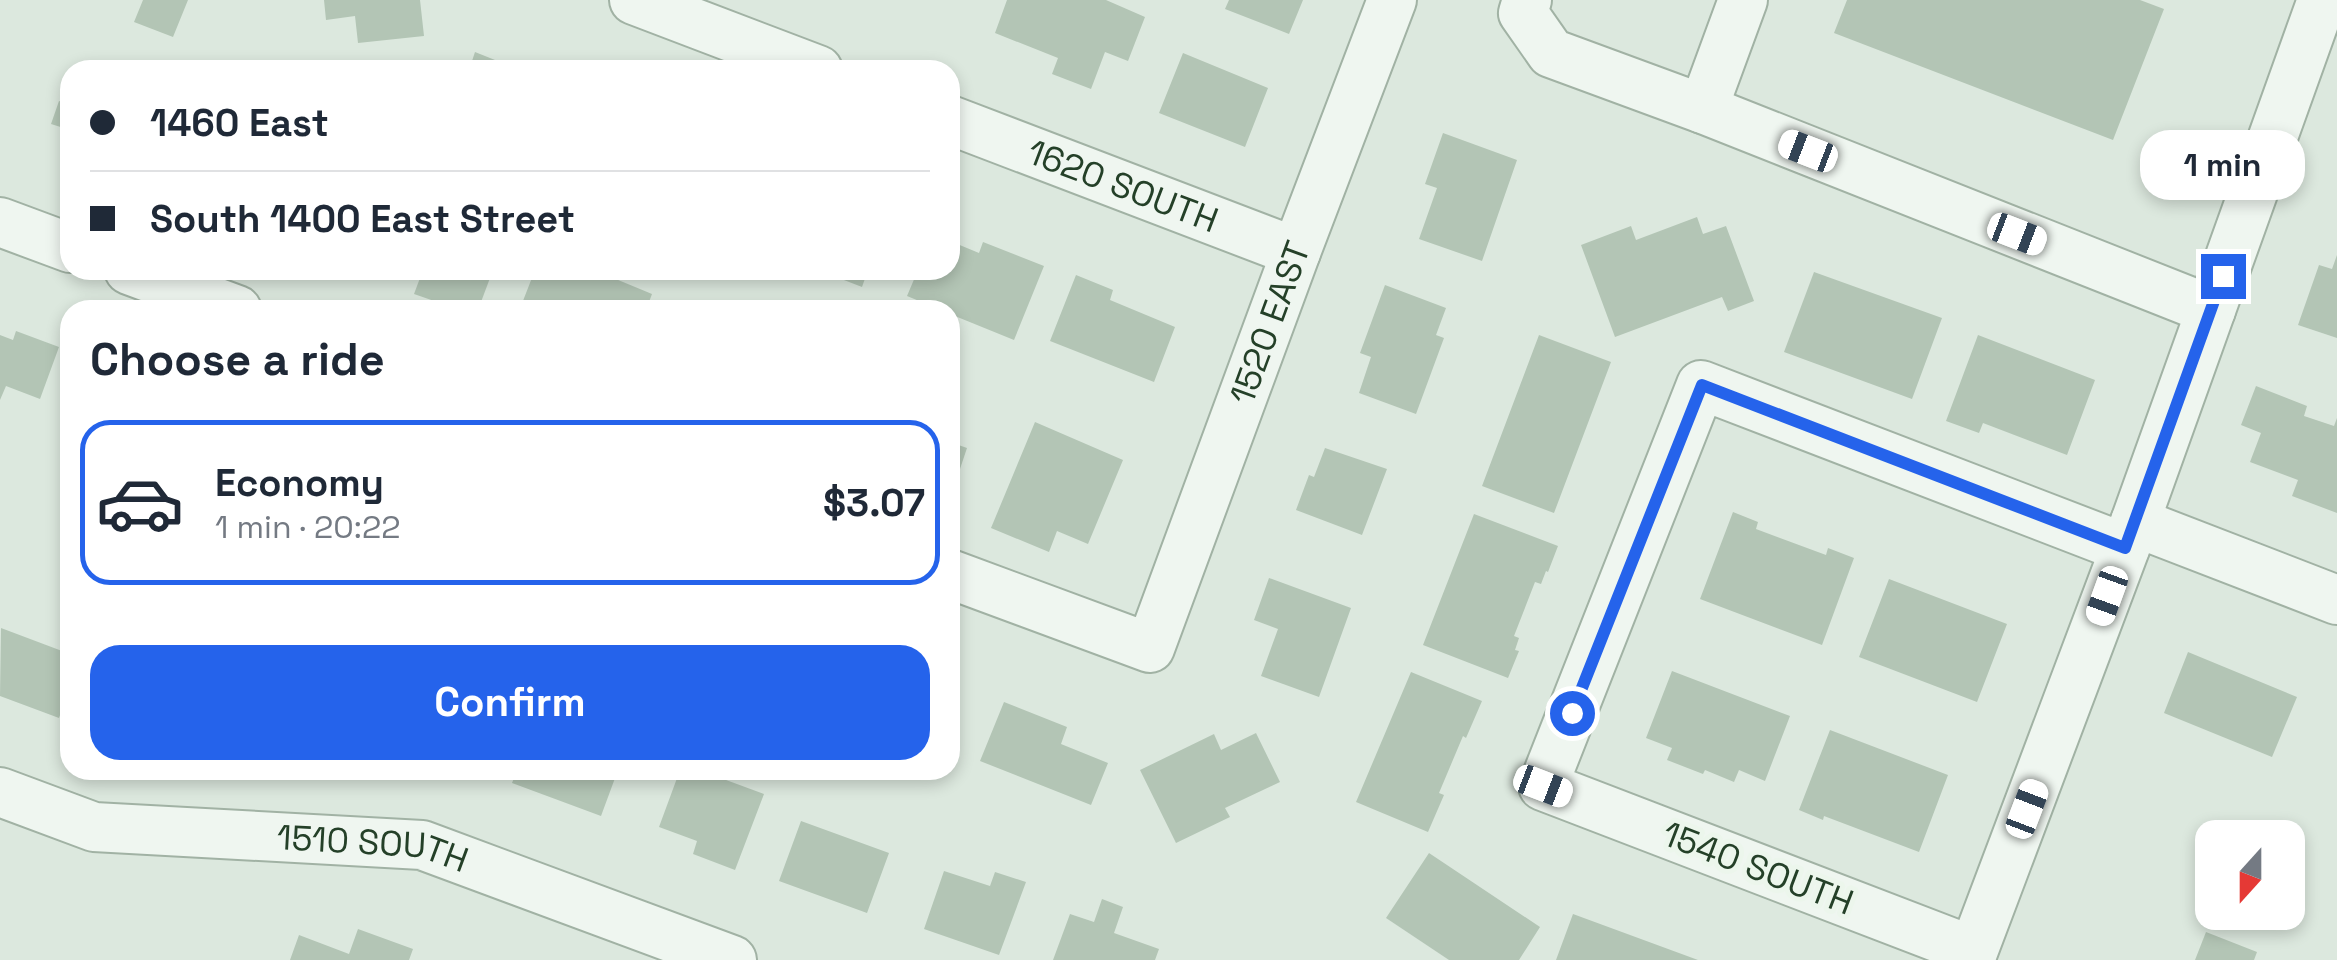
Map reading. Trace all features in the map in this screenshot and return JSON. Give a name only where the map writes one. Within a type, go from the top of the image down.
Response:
[{"type":"street","points":[[634,0],[792,60]]},
{"type":"street","name":"1520 EAST","points":[[960,578],[1150,648],[1392,0]]},
{"type":"street","points":[[1527,0],[1522,14],[1551,53],[2211,310]]},
{"type":"street","points":[[1703,110],[1743,0]]},
{"type":"street","points":[[1971,955],[2130,535],[2322,0]]},
{"type":"street","name":"1620 SOUTH","points":[[960,124],[1296,252]]},
{"type":"street","points":[[0,222],[60,244]]},
{"type":"street","points":[[156,280],[210,300]]},
{"type":"street","name":"1540 SOUTH","points":[[1971,955],[1543,786],[1702,385],[2130,535]]},
{"type":"street","points":[[2130,535],[2337,600]]},
{"type":"street","name":"1510 SOUTH","points":[[0,792],[94,827],[422,846],[660,947],[732,960]]},
{"type":"building","points":[[143,0],[188,0],[173,37],[134,22]]},
{"type":"building","points":[[324,0],[420,0],[424,36],[358,43],[355,16],[326,20]]},
{"type":"building","points":[[1007,0],[1106,0],[1145,17],[1128,61],[1105,52],[1091,89],[1052,74],[1058,58],[995,33]]},
{"type":"building","points":[[1229,0],[1303,0],[1289,34],[1225,9]]},
{"type":"building","points":[[1847,0],[2140,0],[2164,9],[2113,140],[1834,33]]},
{"type":"building","points":[[475,52],[495,60],[472,60]]},
{"type":"building","points":[[1183,53],[1268,88],[1245,147],[1159,113]]},
{"type":"building","points":[[59,101],[60,101],[60,127],[51,124]]},
{"type":"building","points":[[1443,133],[1517,160],[1482,261],[1419,239],[1437,188],[1425,184]]},
{"type":"building","points":[[1697,217],[1703,234],[1726,226],[1754,301],[1728,311],[1722,297],[1615,337],[1581,245],[1631,226],[1636,240]]},
{"type":"building","points":[[983,242],[1044,266],[1014,340],[960,318],[960,300],[917,300],[907,296],[914,280],[960,280],[960,245],[979,253]]},
{"type":"building","points":[[2337,255],[2337,338],[2298,325],[2319,265],[2332,269]]},
{"type":"building","points":[[1814,272],[1942,318],[1912,399],[1784,352]]},
{"type":"building","points":[[1076,275],[1113,290],[1110,300],[1175,327],[1154,382],[1050,341]]},
{"type":"building","points":[[419,280],[489,280],[482,300],[431,300],[414,294]]},
{"type":"building","points":[[531,280],[618,280],[652,294],[650,300],[523,300]]},
{"type":"building","points":[[844,280],[864,280],[862,287]]},
{"type":"building","points":[[1385,285],[1446,308],[1436,335],[1444,338],[1416,414],[1359,393],[1371,357],[1360,353]]},
{"type":"building","points":[[16,331],[59,347],[40,399],[6,386],[0,400],[0,335],[13,340]]},
{"type":"building","points":[[1539,335],[1611,362],[1554,513],[1482,486]]},
{"type":"building","points":[[1978,335],[2095,380],[2067,455],[1983,423],[1979,433],[1946,421]]},
{"type":"building","points":[[2256,386],[2307,406],[2304,416],[2334,426],[2337,418],[2337,513],[2292,496],[2298,480],[2250,462],[2261,433],[2241,425]]},
{"type":"building","points":[[1035,422],[1123,460],[1088,544],[1057,531],[1049,552],[991,528]]},
{"type":"building","points":[[960,446],[967,448],[960,469]]},
{"type":"building","points":[[1325,448],[1387,469],[1362,535],[1296,510],[1309,475],[1314,477]]},
{"type":"building","points":[[1733,512],[1758,522],[1756,529],[1826,555],[1828,548],[1854,558],[1822,645],[1700,599]]},
{"type":"building","points":[[1474,514],[1558,546],[1541,584],[1535,582],[1514,636],[1519,638],[1515,650],[1519,651],[1508,678],[1423,645]]},
{"type":"building","points":[[1269,578],[1351,608],[1319,697],[1261,676],[1278,629],[1254,620]]},
{"type":"building","points":[[1889,579],[2007,624],[1977,702],[1859,657]]},
{"type":"building","points":[[1,628],[60,650],[59,718],[0,696]]},
{"type":"building","points":[[2188,652],[2297,697],[2272,757],[2164,713]]},
{"type":"building","points":[[1672,671],[1790,716],[1765,781],[1739,770],[1734,782],[1705,770],[1703,774],[1667,760],[1672,748],[1646,738]]},
{"type":"building","points":[[1411,672],[1482,701],[1439,793],[1444,795],[1428,832],[1356,802]]},
{"type":"building","points":[[1004,702],[1067,727],[1061,744],[1108,763],[1091,805],[980,761]]},
{"type":"building","points":[[1830,730],[1948,775],[1919,852],[1799,810]]},
{"type":"building","points":[[1256,733],[1280,782],[1225,808],[1230,817],[1176,843],[1140,770],[1214,734],[1221,750]]},
{"type":"building","points":[[513,780],[614,780],[601,816],[512,783]]},
{"type":"building","points":[[676,780],[726,780],[764,794],[735,870],[693,854],[697,841],[659,827]]},
{"type":"building","points":[[801,821],[889,853],[867,913],[779,881]]},
{"type":"building","points":[[1429,853],[1540,927],[1519,960],[1449,960],[1386,918]]},
{"type":"building","points":[[944,871],[990,886],[995,872],[1026,882],[999,955],[924,929]]},
{"type":"building","points":[[1102,899],[1123,907],[1114,933],[1159,949],[1155,960],[1053,960],[1070,914],[1094,922]]},
{"type":"building","points":[[1573,914],[1698,960],[1556,960]]},
{"type":"building","points":[[358,929],[413,949],[409,960],[290,960],[299,935],[349,954]]},
{"type":"building","points":[[2206,932],[2257,952],[2254,960],[2195,960]]},
{"type":"route","points":[[1572,713],[1702,385],[2125,548],[2223,276]]}]
